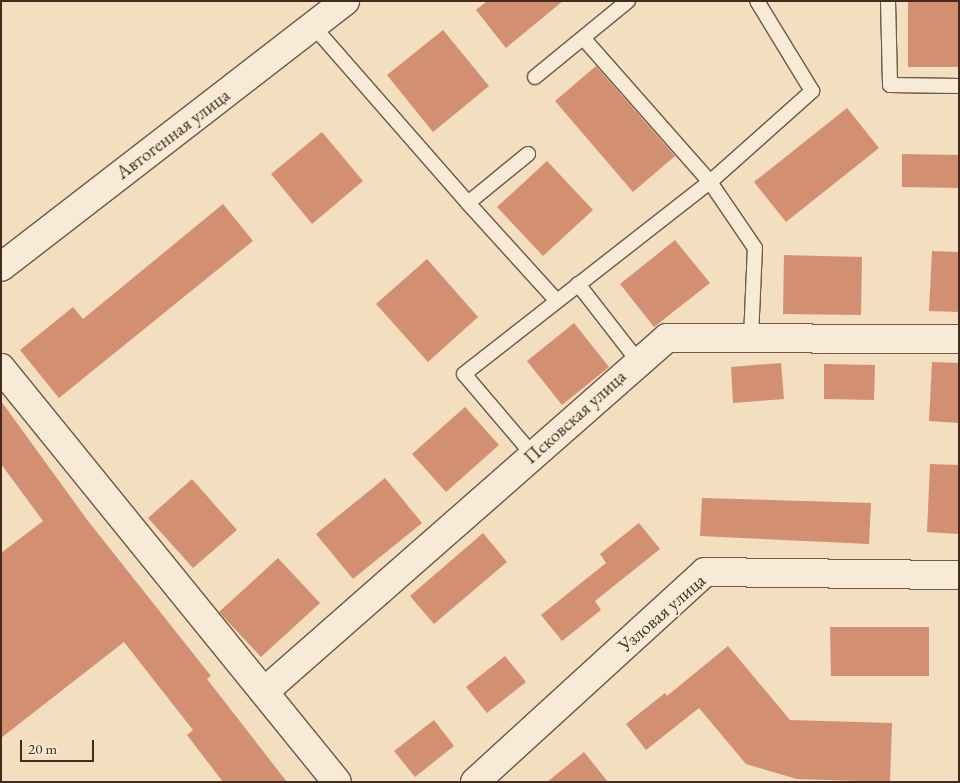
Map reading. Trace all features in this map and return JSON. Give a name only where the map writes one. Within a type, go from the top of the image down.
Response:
[{"type":"street","name":"Автогенная улица","points":[[1,267],[314,27],[345,1]]},
{"type":"street","name":"Псковская улица","points":[[265,691],[667,338],[959,339]]},
{"type":"street","points":[[1,368],[337,782]]},
{"type":"street","name":"Узловая улица","points":[[475,782],[705,572],[959,575]]},
{"type":"lane","points":[[535,77],[584,40],[628,1]]},
{"type":"lane","points":[[532,455],[464,374],[710,182],[812,91],[756,1]]},
{"type":"lane","points":[[888,1],[890,86],[959,86]]},
{"type":"lane","points":[[314,27],[468,203],[557,301]]},
{"type":"lane","points":[[584,40],[710,182],[755,248],[751,338]]},
{"type":"lane","points":[[468,203],[528,154]]},
{"type":"lane","points":[[578,284],[638,362]]},
{"type":"building","points":[[487,1],[563,1],[506,48],[476,10]]},
{"type":"building","points":[[908,1],[959,1],[959,67],[908,67]]},
{"type":"building","points":[[443,30],[489,86],[433,132],[387,75]]},
{"type":"building","points":[[596,66],[675,156],[633,192],[555,101]]},
{"type":"building","points":[[847,108],[879,148],[786,222],[754,182]]},
{"type":"building","points":[[322,132],[363,181],[312,224],[271,174]]},
{"type":"building","points":[[902,154],[959,155],[959,188],[902,187]]},
{"type":"building","points":[[547,161],[593,210],[543,256],[497,207]]},
{"type":"building","points":[[223,204],[253,241],[59,398],[20,350],[73,307],[83,319]]},
{"type":"building","points":[[675,240],[710,283],[654,327],[620,284]]},
{"type":"building","points":[[932,251],[959,252],[959,312],[929,311]]},
{"type":"building","points":[[784,255],[862,257],[861,315],[783,314]]},
{"type":"building","points":[[427,259],[478,317],[428,362],[376,304]]},
{"type":"building","points":[[574,323],[609,367],[562,405],[527,361]]},
{"type":"building","points":[[932,362],[959,363],[959,423],[929,421]]},
{"type":"building","points":[[781,363],[784,399],[733,403],[731,367]]},
{"type":"building","points":[[824,364],[875,365],[874,400],[824,399]]},
{"type":"building","points":[[1,401],[88,521],[211,676],[207,679],[287,782],[223,782],[187,735],[193,730],[124,642],[1,738],[1,553],[43,521],[1,464]]},
{"type":"building","points":[[465,407],[499,445],[446,492],[412,454]]},
{"type":"building","points":[[930,464],[959,465],[959,534],[927,532]]},
{"type":"building","points":[[385,478],[422,523],[353,579],[316,534]]},
{"type":"building","points":[[192,479],[237,530],[193,568],[148,518]]},
{"type":"building","points":[[702,498],[871,503],[869,544],[700,536]]},
{"type":"building","points":[[639,523],[660,549],[595,601],[601,610],[562,641],[541,615],[606,563],[600,554]]},
{"type":"building","points":[[483,533],[507,562],[434,624],[410,596]]},
{"type":"building","points":[[278,558],[320,603],[261,657],[219,612]]},
{"type":"building","points":[[830,627],[929,627],[929,676],[831,676]]},
{"type":"building","points":[[728,646],[790,720],[892,723],[890,782],[797,779],[746,764],[699,708],[646,750],[626,724],[665,693],[667,696]]},
{"type":"building","points":[[505,656],[526,682],[487,713],[466,687]]},
{"type":"building","points":[[434,720],[454,746],[415,777],[394,751]]},
{"type":"building","points":[[584,752],[608,782],[547,782]]}]
